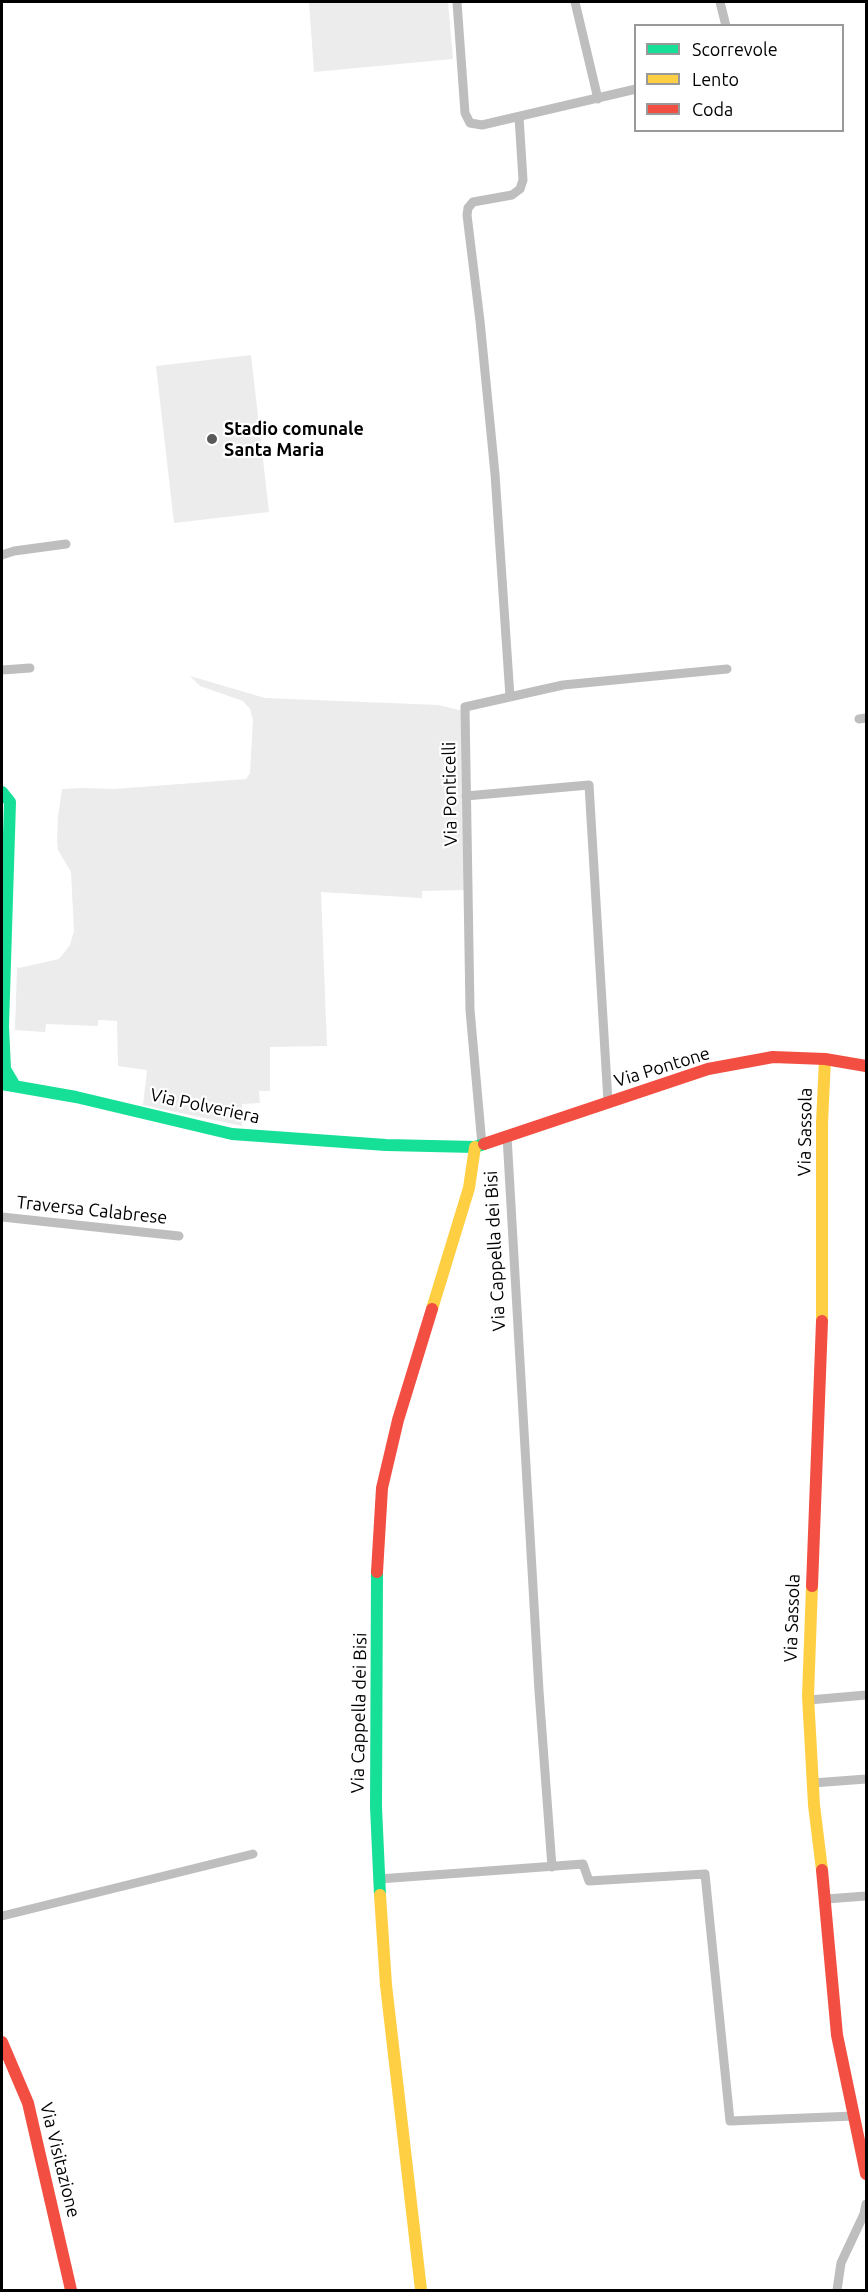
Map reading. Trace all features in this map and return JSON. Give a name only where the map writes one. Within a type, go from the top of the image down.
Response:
[{"type":"street","points":[[456,2],[465,113],[467,120],[478,126],[634,90]]},
{"type":"street","points":[[575,2],[598,99]]},
{"type":"street","points":[[720,2],[726,24]]},
{"type":"street","points":[[510,697],[494,462],[467,214],[473,202],[512,195],[520,189],[523,180],[519,117]]},
{"type":"street","points":[[2,555],[14,551],[66,544]]},
{"type":"street","points":[[2,670],[30,668]]},
{"type":"street","name":"Via Ponticelli","points":[[478,1146],[470,1010],[465,707],[563,685],[727,669]]},
{"type":"street","points":[[466,796],[589,784],[608,1102]]},
{"type":"street","points":[[2,792],[10,802],[3,1071],[15,1086]]},
{"type":"street","name":"Via Pontone","points":[[478,1146],[708,1069],[773,1057],[825,1059],[867,1066]]},
{"type":"street","name":"Via Sassola","points":[[825,1059],[822,1123],[823,1290],[809,1700],[813,1783],[826,1899],[837,2036],[867,2174]]},
{"type":"street","name":"Via Polveriera","points":[[2,1084],[159,1115],[242,1135],[386,1146],[478,1146]]},
{"type":"street","name":"Via Cappella dei Bisi","points":[[507,1136],[539,1690],[552,1866]]},
{"type":"street","name":"Via Cappella dei Bisi","points":[[422,2290],[386,1985],[379,1879],[376,1807],[377,1573],[382,1488],[398,1420],[469,1188],[478,1146]]},
{"type":"street","name":"Traversa Calabrese","points":[[2,1217],[179,1236]]},
{"type":"street","points":[[809,1700],[867,1695]]},
{"type":"street","points":[[813,1783],[867,1779]]},
{"type":"street","points":[[2,1916],[253,1854]]},
{"type":"street","points":[[379,1879],[583,1864],[589,1881],[705,1874],[730,2121],[854,2116]]},
{"type":"street","points":[[826,1899],[867,1896]]},
{"type":"street","name":"Via Visitazione","points":[[2,2042],[28,2103],[71,2290]]},
{"type":"street","points":[[837,2290],[841,2263],[867,2204]]},
{"type":"shaded area","points":[[309,2],[448,2],[453,59],[314,72]]},
{"type":"shaded area","name":"Stadio comunale Santa Maria","points":[[251,355],[269,512],[174,523],[156,366]]},
{"type":"shaded area","points":[[190,676],[265,698],[439,705],[463,711],[466,890],[422,891],[422,898],[321,892],[327,1046],[270,1047],[270,1091],[259,1091],[260,1103],[242,1104],[242,1126],[143,1105],[147,1070],[118,1066],[117,1021],[98,1020],[98,1026],[46,1024],[45,1032],[15,1030],[17,967],[59,959],[70,945],[74,931],[71,872],[58,850],[57,841],[62,789],[114,789],[246,779],[250,773],[253,720],[250,709],[243,701],[200,686]]},
{"type":"traffic: fast","points":[[2,792],[10,802],[3,1026],[5,1069],[15,1086]]},
{"type":"traffic: fast","points":[[2,1084],[76,1097],[232,1134],[386,1145],[475,1147],[484,1144]]},
{"type":"traffic: fast","points":[[377,1572],[376,1807],[380,1895]]},
{"type":"traffic: slow","points":[[822,1321],[822,1123],[825,1059]]},
{"type":"traffic: slow","points":[[432,1309],[469,1188],[475,1147]]},
{"type":"traffic: slow","points":[[812,1586],[808,1696],[814,1805],[822,1870]]},
{"type":"traffic: slow","points":[[380,1895],[386,1985],[421,2290]]},
{"type":"traffic: jam","points":[[484,1144],[708,1069],[773,1057],[825,1059],[866,1066]]},
{"type":"traffic: jam","points":[[377,1572],[382,1488],[398,1420],[432,1309]]},
{"type":"traffic: jam","points":[[812,1586],[822,1321]]},
{"type":"traffic: jam","points":[[822,1870],[837,2035],[866,2174]]},
{"type":"traffic: jam","points":[[2,2042],[28,2103],[71,2290]]},
{"type":"place","name":"Stadio comunale Santa Maria","points":[[212,439]]}]
